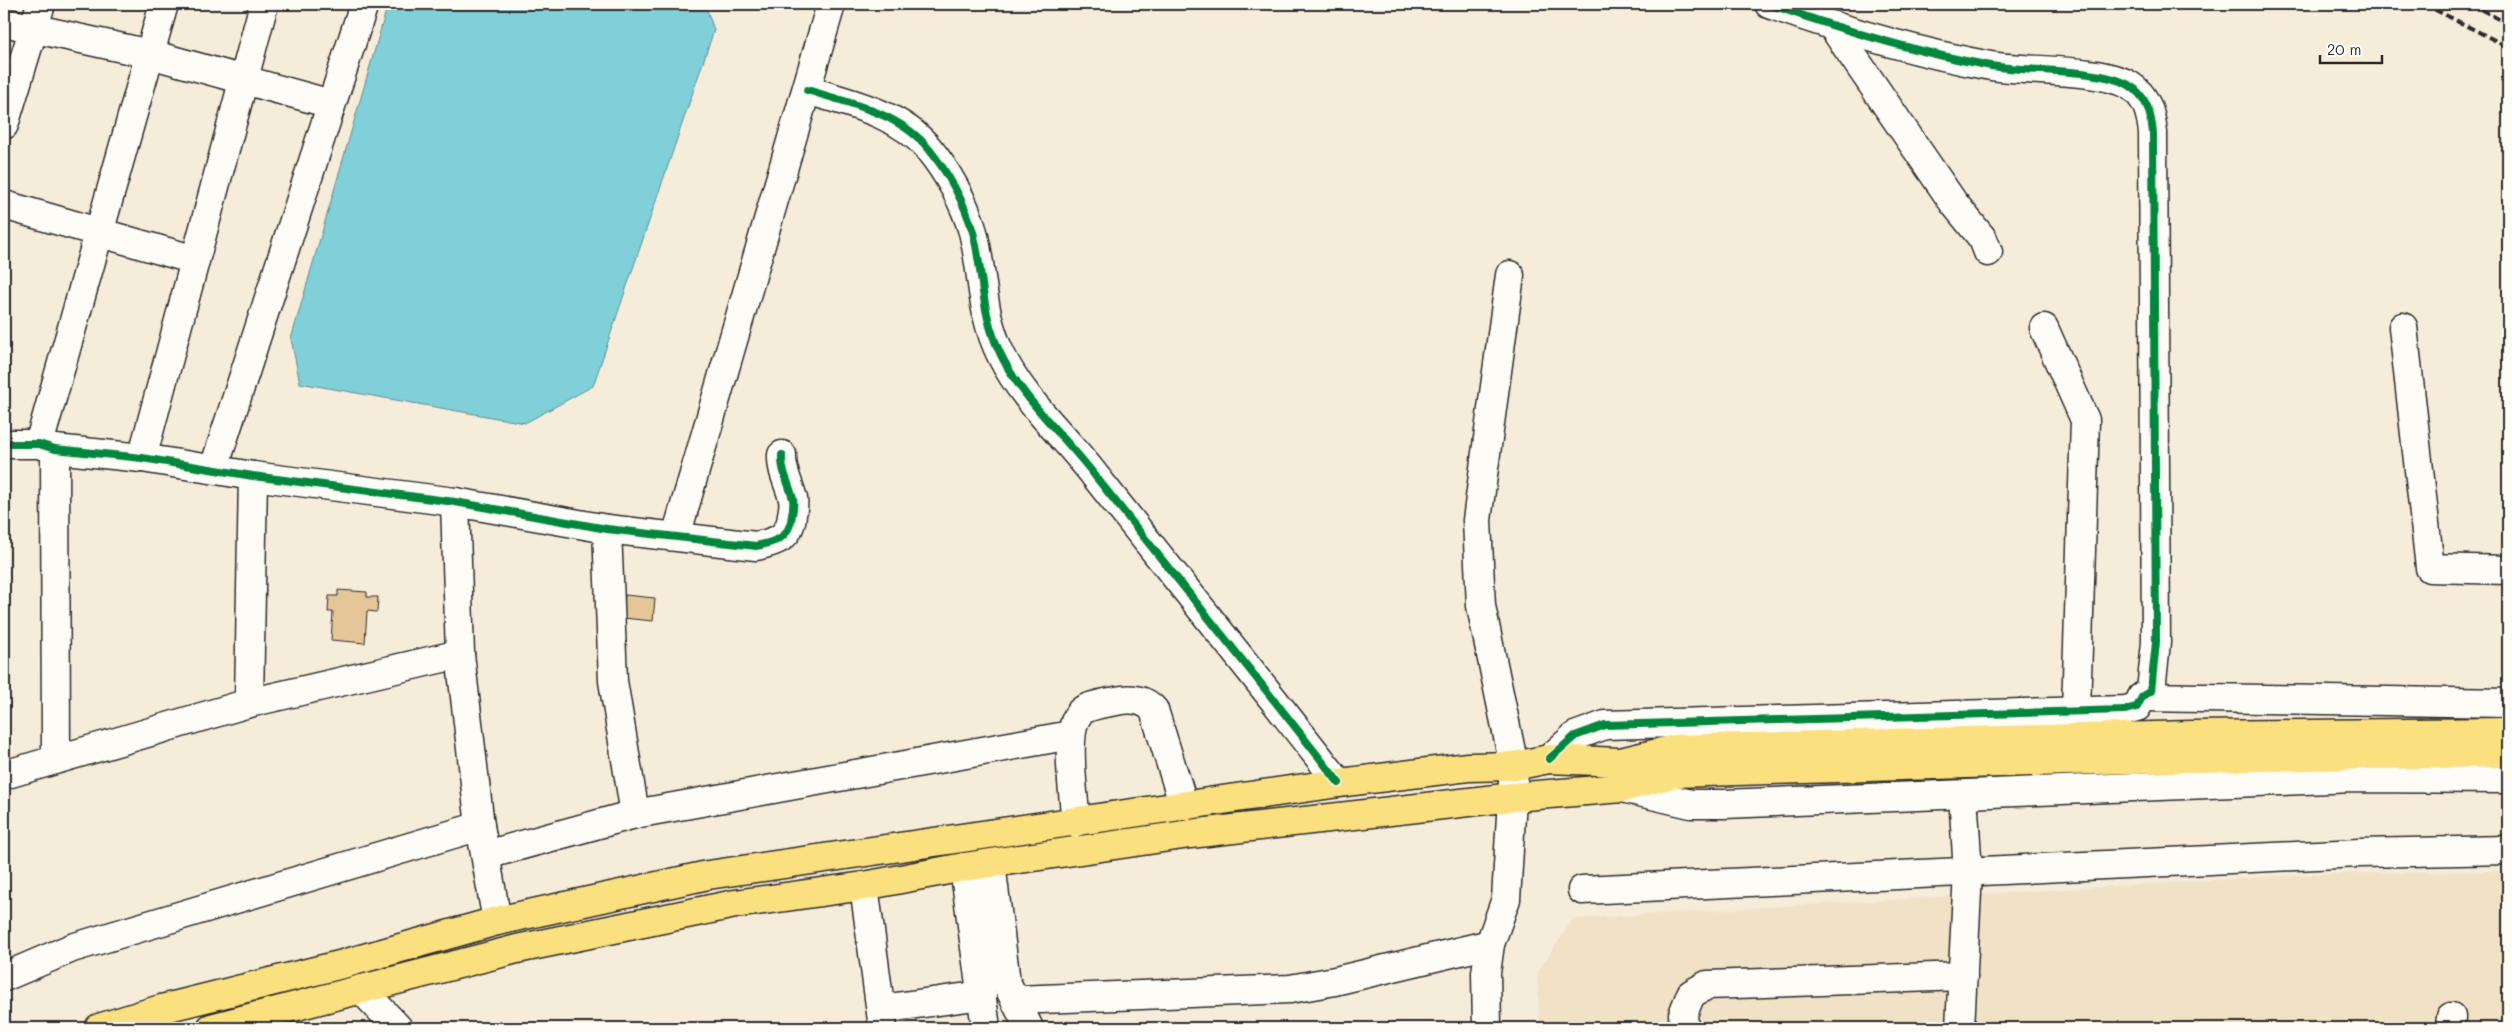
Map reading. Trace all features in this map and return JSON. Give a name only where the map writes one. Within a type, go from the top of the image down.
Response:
[{"type":"main road","points":[[210,1028],[517,949],[735,904],[864,886],[964,867],[1190,834],[1513,797],[1622,788],[1674,761],[2191,735],[2508,732]]},
{"type":"main road","points":[[99,1028],[161,1009],[343,964],[497,921],[708,875],[1339,783],[1468,767],[1514,766],[1549,759],[1620,762],[2139,759],[2508,753]]},
{"type":"street","points":[[56,759],[47,446],[99,232],[164,4]]},
{"type":"street","points":[[142,458],[264,4]]},
{"type":"street","points":[[214,468],[364,4]]},
{"type":"street","points":[[1549,759],[1574,736],[1605,725],[2125,710],[2137,707],[2142,697],[2151,691],[2156,642],[2154,133],[2150,110],[2140,94],[2129,85],[2108,77],[1975,63],[1927,54],[1834,27],[1769,4]]},
{"type":"street","points":[[676,536],[830,8]]},
{"type":"street","points":[[4,125],[37,16]]},
{"type":"street","points":[[4,22],[37,16],[150,54],[331,104]]},
{"type":"street","points":[[1834,27],[1953,202],[1983,239],[1988,252]]},
{"type":"street","points":[[807,90],[866,109],[906,127],[928,148],[958,194],[973,232],[985,311],[1007,364],[1034,404],[1089,467],[1220,630],[1339,783]]},
{"type":"street","points":[[4,205],[195,260]]},
{"type":"street","points":[[1487,1028],[1486,973],[1490,944],[1506,899],[1514,766],[1481,606],[1477,554],[1477,520],[1510,276]]},
{"type":"street","points":[[2403,327],[2430,568],[2508,570]]},
{"type":"street","points":[[2044,328],[2085,420],[2076,711]]},
{"type":"street","points":[[4,444],[47,446],[142,458],[214,468],[253,476],[455,502],[607,529],[756,546],[777,542],[784,537],[792,522],[794,501],[781,467],[782,454]]},
{"type":"street","points":[[250,703],[253,476]]},
{"type":"street","points":[[455,502],[460,654],[480,826],[497,921]]},
{"type":"street","points":[[607,529],[613,681],[635,814]]},
{"type":"street","points":[[4,775],[250,703],[460,654]]},
{"type":"street","points":[[2142,697],[2508,703]]},
{"type":"street","points":[[1076,822],[1071,735],[1075,718],[1084,709],[1118,700],[1148,702],[1154,710],[1184,806]]},
{"type":"street","points":[[486,855],[635,814],[1071,735]]},
{"type":"street","points":[[1622,788],[1691,804],[1963,795],[2354,778],[2508,780]]},
{"type":"street","points":[[1960,1028],[1968,872],[1963,795]]},
{"type":"street","points":[[4,977],[72,948],[480,826]]},
{"type":"street","points":[[1582,890],[2349,854],[2508,850]]},
{"type":"street","points":[[991,864],[1006,982],[1029,1028]]},
{"type":"street","points":[[964,867],[986,1028]]},
{"type":"street","points":[[864,886],[882,1019],[982,995]]},
{"type":"street","points":[[1016,1000],[1290,990],[1490,944]]},
{"type":"street","points":[[1684,1028],[1683,1014],[1691,994],[1707,985],[1963,976]]},
{"type":"street","points":[[361,989],[398,1028]]},
{"type":"shaded area","points":[[2508,871],[2508,1028],[1540,1028],[1537,973],[1573,919],[2316,874]]},
{"type":"water","points":[[388,4],[705,4],[714,30],[593,386],[525,423],[300,383],[291,339]]},
{"type":"building","points":[[338,590],[367,592],[367,597],[378,597],[377,612],[367,611],[365,643],[331,640],[333,612],[328,612],[329,596],[338,596]]},
{"type":"building","points":[[625,595],[655,598],[653,621],[623,618]]},
{"type":"railway","points":[[2424,4],[2508,47]]},
{"type":"railway","points":[[2471,4],[2508,24]]},
{"type":"cycle path","points":[[1549,759],[1575,736],[1605,725],[2125,710],[2137,707],[2142,697],[2151,691],[2156,642],[2153,133],[2151,119],[2144,100],[2135,89],[2116,80],[2081,73],[1991,66],[1934,54],[1879,40],[1769,4]]},
{"type":"cycle path","points":[[807,90],[856,105],[888,118],[916,136],[935,157],[955,188],[970,221],[989,324],[1010,372],[1033,403],[1084,462],[1339,783]]},
{"type":"cycle path","points":[[4,444],[39,444],[55,449],[142,458],[253,476],[455,502],[607,529],[756,546],[781,538],[791,523],[793,501],[784,472],[782,455]]}]
